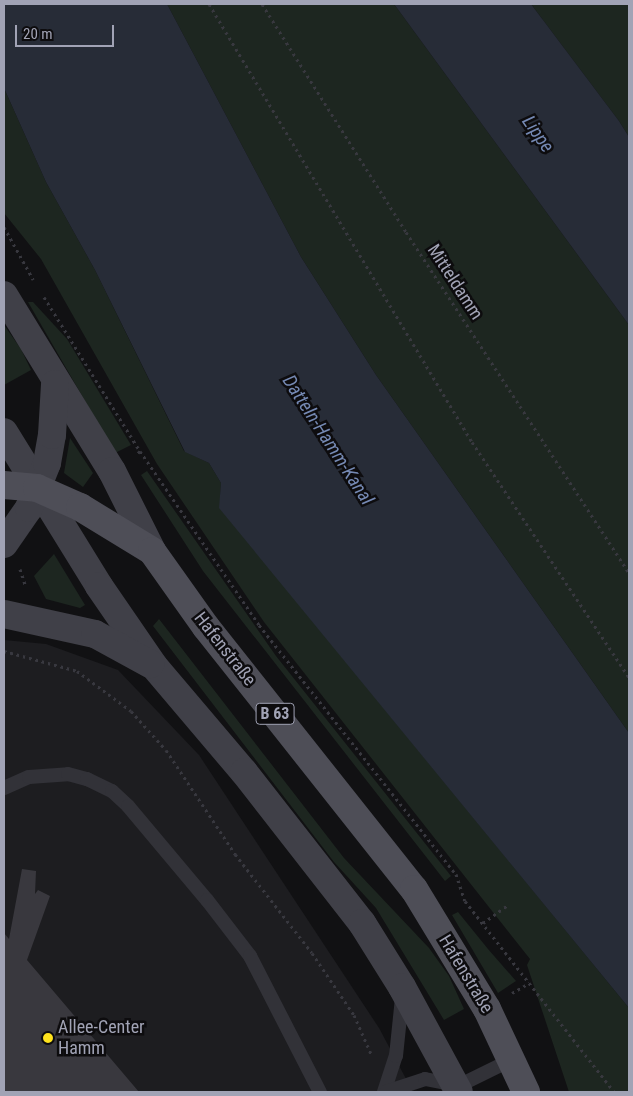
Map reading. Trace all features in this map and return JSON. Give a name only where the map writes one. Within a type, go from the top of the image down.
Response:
[{"type":"main road","name":"Hafenstraße","points":[[4,296],[55,384],[112,472],[152,551],[206,627],[414,889],[472,980],[526,1092]]},
{"type":"main road","points":[[4,544],[29,508],[37,488],[52,435],[55,384]]},
{"type":"main road","points":[[4,432],[37,488],[154,666],[244,772],[356,916],[402,987],[456,1090]]},
{"type":"main road","name":"B 63","points":[[4,485],[37,488],[80,507],[152,551]]},
{"type":"main road","points":[[4,614],[95,634],[154,666]]},
{"type":"lane","points":[[6,787],[29,777],[50,773],[88,779],[112,791],[207,900],[250,956],[318,1088],[332,1092]]},
{"type":"lane","points":[[385,1092],[397,1047],[402,987]]},
{"type":"lane","points":[[385,1092],[425,1079],[456,1090],[511,1060]]},
{"type":"path","points":[[209,4],[472,442],[629,678]]},
{"type":"path","name":"Mitteldamm","points":[[262,4],[406,232],[629,573]]},
{"type":"path","points":[[4,227],[36,284]]},
{"type":"path","points":[[41,292],[85,357],[140,451],[259,625],[456,874],[465,901],[614,1092]]},
{"type":"path","points":[[133,457],[140,451]]},
{"type":"path","points":[[4,651],[23,654],[77,671],[131,711],[166,750],[235,854],[312,953],[354,1015],[370,1052]]},
{"type":"path","points":[[484,923],[509,904]]},
{"type":"shaded area","points":[[167,4],[394,4],[629,325],[629,733],[376,375],[301,257]]},
{"type":"shaded area","points":[[531,4],[629,4],[629,137],[619,121]]},
{"type":"shaded area","points":[[4,88],[46,182],[95,270],[184,451],[209,463],[221,483],[220,508],[629,1008],[629,1092],[569,1092],[527,965],[530,959],[264,622],[157,464],[41,259],[4,213]]},
{"type":"shaded area","points":[[28,302],[33,302],[67,339],[131,445],[115,453]]},
{"type":"shaded area","points":[[4,325],[21,349],[31,370],[4,385]]},
{"type":"shaded area","points":[[70,438],[93,473],[83,487],[64,473]]},
{"type":"shaded area","points":[[147,471],[276,656],[451,876],[445,881],[203,571],[141,475]]},
{"type":"shaded area","points":[[54,554],[85,605],[80,608],[46,599],[34,576]]},
{"type":"shaded area","points":[[159,619],[344,858],[429,948],[449,976],[464,1009],[444,1020],[376,908],[334,862],[153,626]]},
{"type":"shaded area","points":[[4,640],[46,644],[118,670],[199,755],[379,1028],[413,1092],[4,1092]]},
{"type":"shaded area","points":[[458,912],[516,981],[498,993],[452,915]]},
{"type":"water","name":"Datteln-Hamm-Kanal","points":[[4,4],[167,4],[301,257],[376,375],[629,733],[629,1008],[219,508],[221,483],[209,463],[185,452],[95,270],[46,182],[4,88]]},
{"type":"water","name":"Lippe","points":[[394,4],[531,4],[619,121],[629,137],[629,325]]},
{"type":"building","name":"Allee-Center Hamm","points":[[22,869],[36,871],[35,894],[38,890],[50,896],[27,960],[139,1092],[4,1092],[4,933],[9,939]]},
{"type":"place","name":"Allee-Center Hamm","points":[[48,1038]]}]
